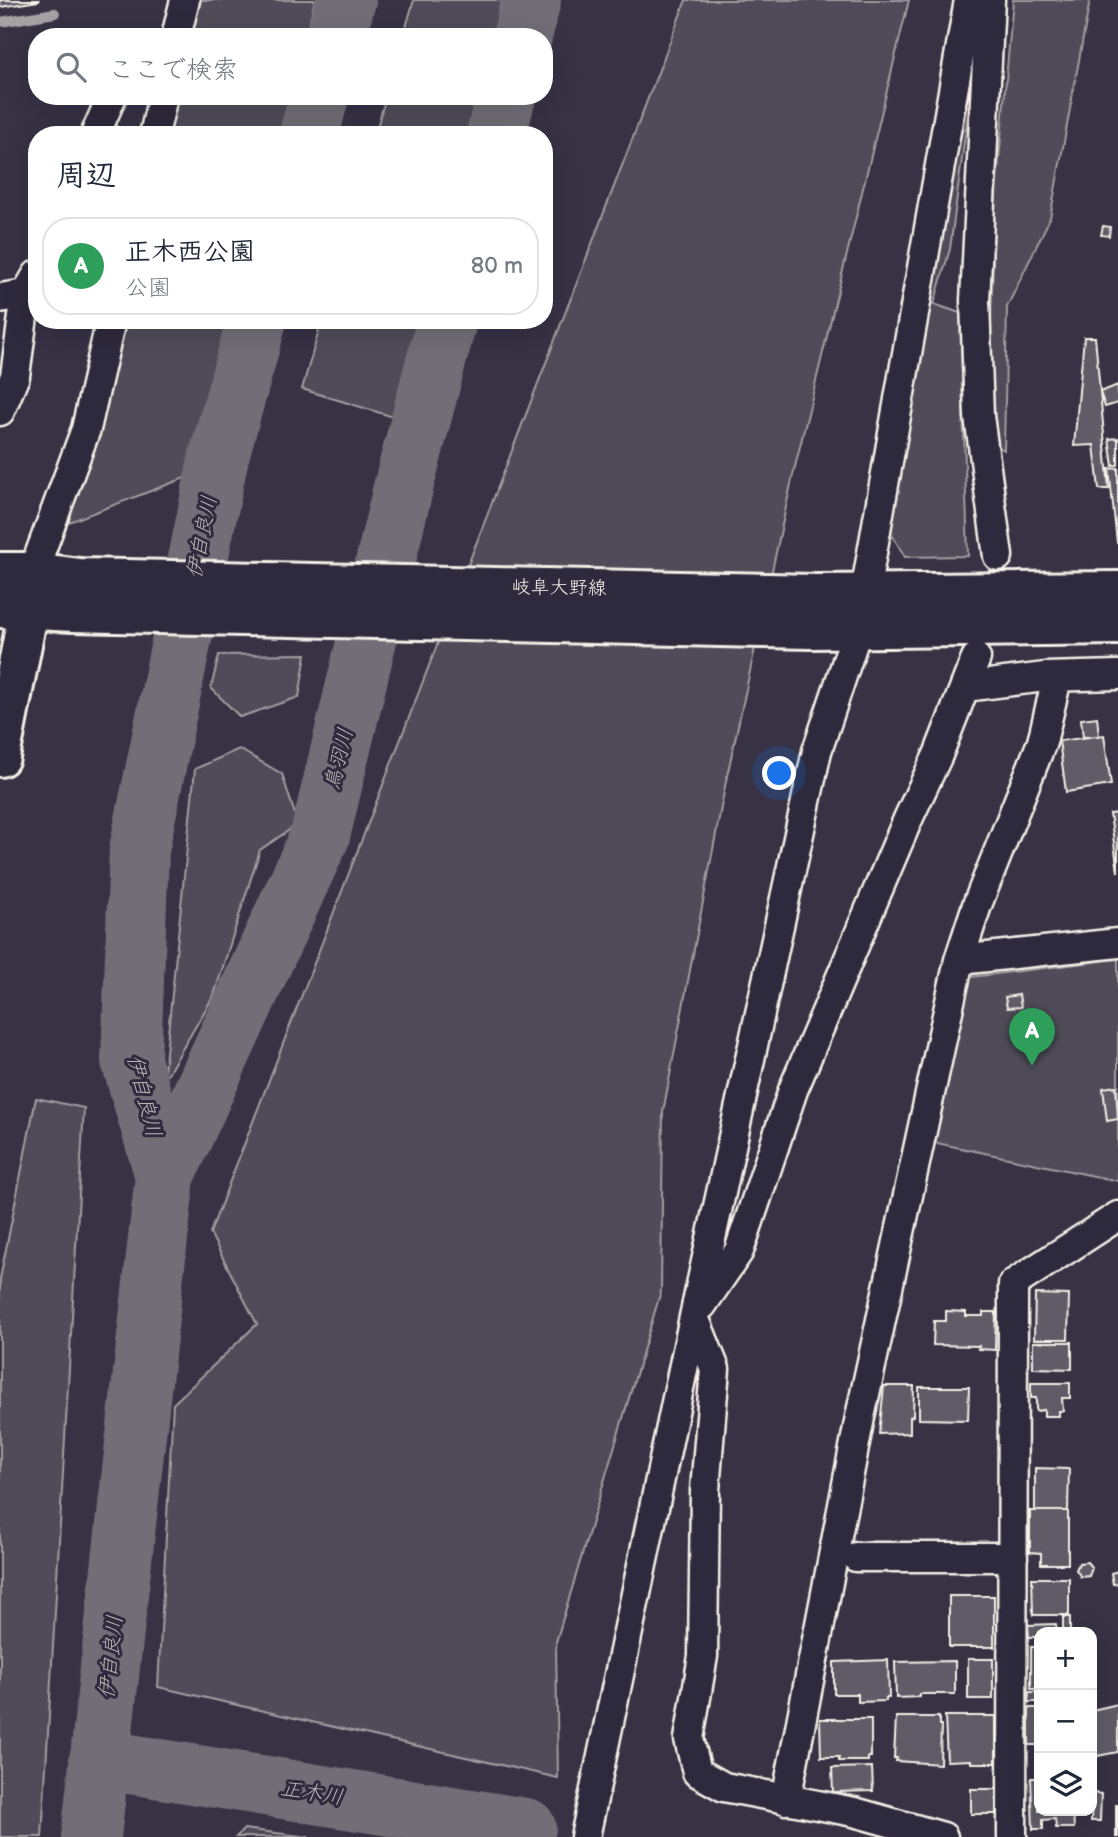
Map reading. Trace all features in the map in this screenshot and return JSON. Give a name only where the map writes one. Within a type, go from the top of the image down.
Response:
[{"type":"main road","name":"岐阜大野線","points":[[15,590],[77,595],[861,611],[1118,625]]},
{"type":"main road","points":[[0,757],[15,590]]},
{"type":"main road","name":"岐阜大野線","points":[[861,611],[1118,591]]},
{"type":"street","points":[[585,1837],[817,751],[861,611],[969,0]]},
{"type":"street","points":[[990,0],[975,301],[979,416],[998,556]]},
{"type":"street","points":[[99,126],[108,105]]},
{"type":"street","points":[[156,126],[161,105]]},
{"type":"street","points":[[0,411],[15,376],[21,289]]},
{"type":"street","points":[[15,590],[86,429],[109,329]]},
{"type":"street","points":[[694,1317],[739,1251],[793,1090],[908,819],[938,755],[976,686],[976,658]]},
{"type":"street","points":[[976,686],[1051,677],[1118,675]]},
{"type":"street","points":[[786,1800],[860,1417],[958,960],[1042,742],[1051,677]]},
{"type":"street","points":[[958,960],[1118,943]]},
{"type":"street","points":[[1012,1837],[1013,1284],[1118,1216]]},
{"type":"street","points":[[694,1317],[715,1369],[705,1490],[703,1656],[689,1739],[697,1772],[724,1787],[854,1812],[943,1837]]},
{"type":"street","points":[[856,1557],[1013,1557]]},
{"type":"shaded area","points":[[199,0],[315,0],[308,28],[191,28]]},
{"type":"shaded area","points":[[414,0],[540,0],[531,28],[406,28]]},
{"type":"shaded area","points":[[686,0],[909,0],[793,475],[727,776],[663,1112],[661,1291],[556,1642],[558,1778],[158,1687],[173,1404],[257,1324],[210,1233]]},
{"type":"shaded area","points":[[1013,0],[1090,0],[1050,218],[1007,307],[1004,450],[996,445],[990,358],[994,217]]},
{"type":"shaded area","points":[[173,105],[289,105],[284,126],[167,126]]},
{"type":"shaded area","points":[[383,105],[507,105],[501,126],[378,126]]},
{"type":"shaded area","points":[[969,106],[950,249],[934,304],[960,313],[968,556],[905,557],[891,533],[910,316],[954,107]]},
{"type":"shaded area","points":[[115,329],[234,329],[198,473],[64,524]]},
{"type":"shaded area","points":[[319,329],[438,329],[410,422],[302,389]]},
{"type":"shaded area","points":[[306,654],[299,697],[240,717],[211,688],[219,655]]},
{"type":"shaded area","points":[[239,749],[282,774],[298,824],[260,850],[214,995],[163,1082],[195,769]]},
{"type":"shaded area","points":[[1118,959],[1118,1181],[932,1142],[961,990],[971,977]]},
{"type":"shaded area","points":[[36,1098],[84,1108],[42,1837],[0,1837],[0,1279]]},
{"type":"shaded area","points":[[244,1829],[309,1837],[236,1837]]},
{"type":"building","points":[[0,0],[39,0],[39,1],[0,7]]},
{"type":"building","points":[[1103,226],[1110,227],[1109,236],[1101,235]]},
{"type":"building","points":[[1084,337],[1095,337],[1109,489],[1099,489],[1094,445],[1074,446]]},
{"type":"building","points":[[1118,385],[1118,403],[1105,407],[1100,392]]},
{"type":"building","points":[[1118,438],[1118,465],[1113,466],[1109,439]]},
{"type":"building","points":[[1118,468],[1118,542],[1117,542],[1109,469]]},
{"type":"building","points":[[1097,717],[1099,736],[1083,737],[1081,719]]},
{"type":"building","points":[[1104,735],[1111,785],[1066,792],[1059,741]]},
{"type":"building","points":[[1118,813],[1118,872],[1110,814]]},
{"type":"building","points":[[1019,995],[1021,1007],[1007,1008],[1005,997]]},
{"type":"building","points":[[1116,1086],[1118,1119],[1107,1121],[1103,1088]]},
{"type":"building","points":[[1035,1294],[1069,1295],[1068,1339],[1034,1339]]},
{"type":"building","points":[[946,1311],[966,1312],[966,1316],[983,1316],[983,1312],[996,1312],[995,1350],[978,1349],[979,1346],[933,1345],[934,1321],[946,1321]]},
{"type":"building","points":[[1033,1342],[1072,1342],[1072,1369],[1033,1368]]},
{"type":"building","points":[[1031,1383],[1070,1383],[1070,1398],[1062,1398],[1063,1411],[1059,1411],[1059,1416],[1044,1416],[1044,1410],[1036,1411],[1036,1398],[1031,1398]]},
{"type":"building","points":[[884,1386],[914,1386],[910,1433],[879,1434]]},
{"type":"building","points":[[919,1387],[969,1387],[968,1420],[919,1419]]},
{"type":"building","points":[[1035,1468],[1069,1469],[1068,1511],[1035,1511]]},
{"type":"building","points":[[1030,1511],[1068,1511],[1068,1564],[1041,1564],[1041,1553],[1030,1552]]},
{"type":"building","points":[[1087,1562],[1092,1568],[1089,1576],[1081,1577],[1076,1570],[1079,1563]]},
{"type":"building","points":[[1118,1571],[1118,1583],[1113,1584],[1111,1573]]},
{"type":"building","points":[[1032,1578],[1069,1578],[1069,1615],[1033,1615]]},
{"type":"building","points":[[949,1596],[994,1596],[994,1647],[949,1647]]},
{"type":"building","points":[[1063,1617],[1070,1617],[1070,1627],[1063,1627]]},
{"type":"building","points":[[1056,1624],[1056,1627],[1034,1627],[1034,1637],[1029,1637],[1028,1625]]},
{"type":"building","points":[[1031,1647],[1034,1647],[1034,1689],[1031,1689]]},
{"type":"building","points":[[968,1659],[993,1659],[993,1699],[968,1699]]},
{"type":"building","points":[[888,1660],[889,1698],[886,1698],[886,1701],[858,1702],[858,1694],[834,1694],[834,1662]]},
{"type":"building","points":[[955,1661],[955,1694],[920,1694],[920,1697],[896,1698],[895,1662]]},
{"type":"building","points":[[1029,1692],[1034,1692],[1034,1702],[1028,1702]]},
{"type":"building","points":[[1118,1704],[1118,1752],[1097,1756],[1097,1709]]},
{"type":"building","points":[[1029,1708],[1034,1708],[1034,1745],[1029,1745]]},
{"type":"building","points":[[945,1716],[996,1716],[996,1763],[947,1761]]},
{"type":"building","points":[[896,1717],[939,1717],[940,1764],[896,1761]]},
{"type":"building","points":[[820,1719],[871,1719],[871,1757],[868,1757],[868,1761],[839,1761],[839,1757],[821,1757]]},
{"type":"building","points":[[872,1767],[873,1791],[833,1792],[832,1768]]},
{"type":"building","points":[[1031,1778],[1034,1778],[1034,1816],[1073,1816],[1074,1828],[1056,1828],[1055,1819],[1043,1820],[1043,1829],[1033,1829]]},
{"type":"building","points":[[971,1789],[996,1789],[996,1814],[971,1814]]},
{"type":"building","points":[[1097,1794],[1101,1794],[1100,1821],[1091,1821],[1091,1816],[1097,1816]]},
{"type":"building","points":[[1118,1805],[1118,1837],[1116,1837]]},
{"type":"waterway","name":"伊自良川","points":[[338,28],[346,0]]},
{"type":"waterway","name":"鳥羽川","points":[[524,28],[531,0]]},
{"type":"waterway","points":[[0,22],[55,13]]},
{"type":"waterway","name":"伊自良川","points":[[311,126],[317,105]]},
{"type":"waterway","name":"鳥羽川","points":[[498,126],[504,105]]},
{"type":"waterway","name":"伊自良川","points":[[91,1837],[165,1176],[131,1060],[139,850],[219,456],[254,329]]},
{"type":"waterway","name":"鳥羽川","points":[[165,1176],[320,836],[404,484],[445,329]]},
{"type":"waterway","name":"正木川","points":[[99,1759],[526,1828]]},
{"type":"place","name":"正木西公園","points":[[1032,1066]]}]
